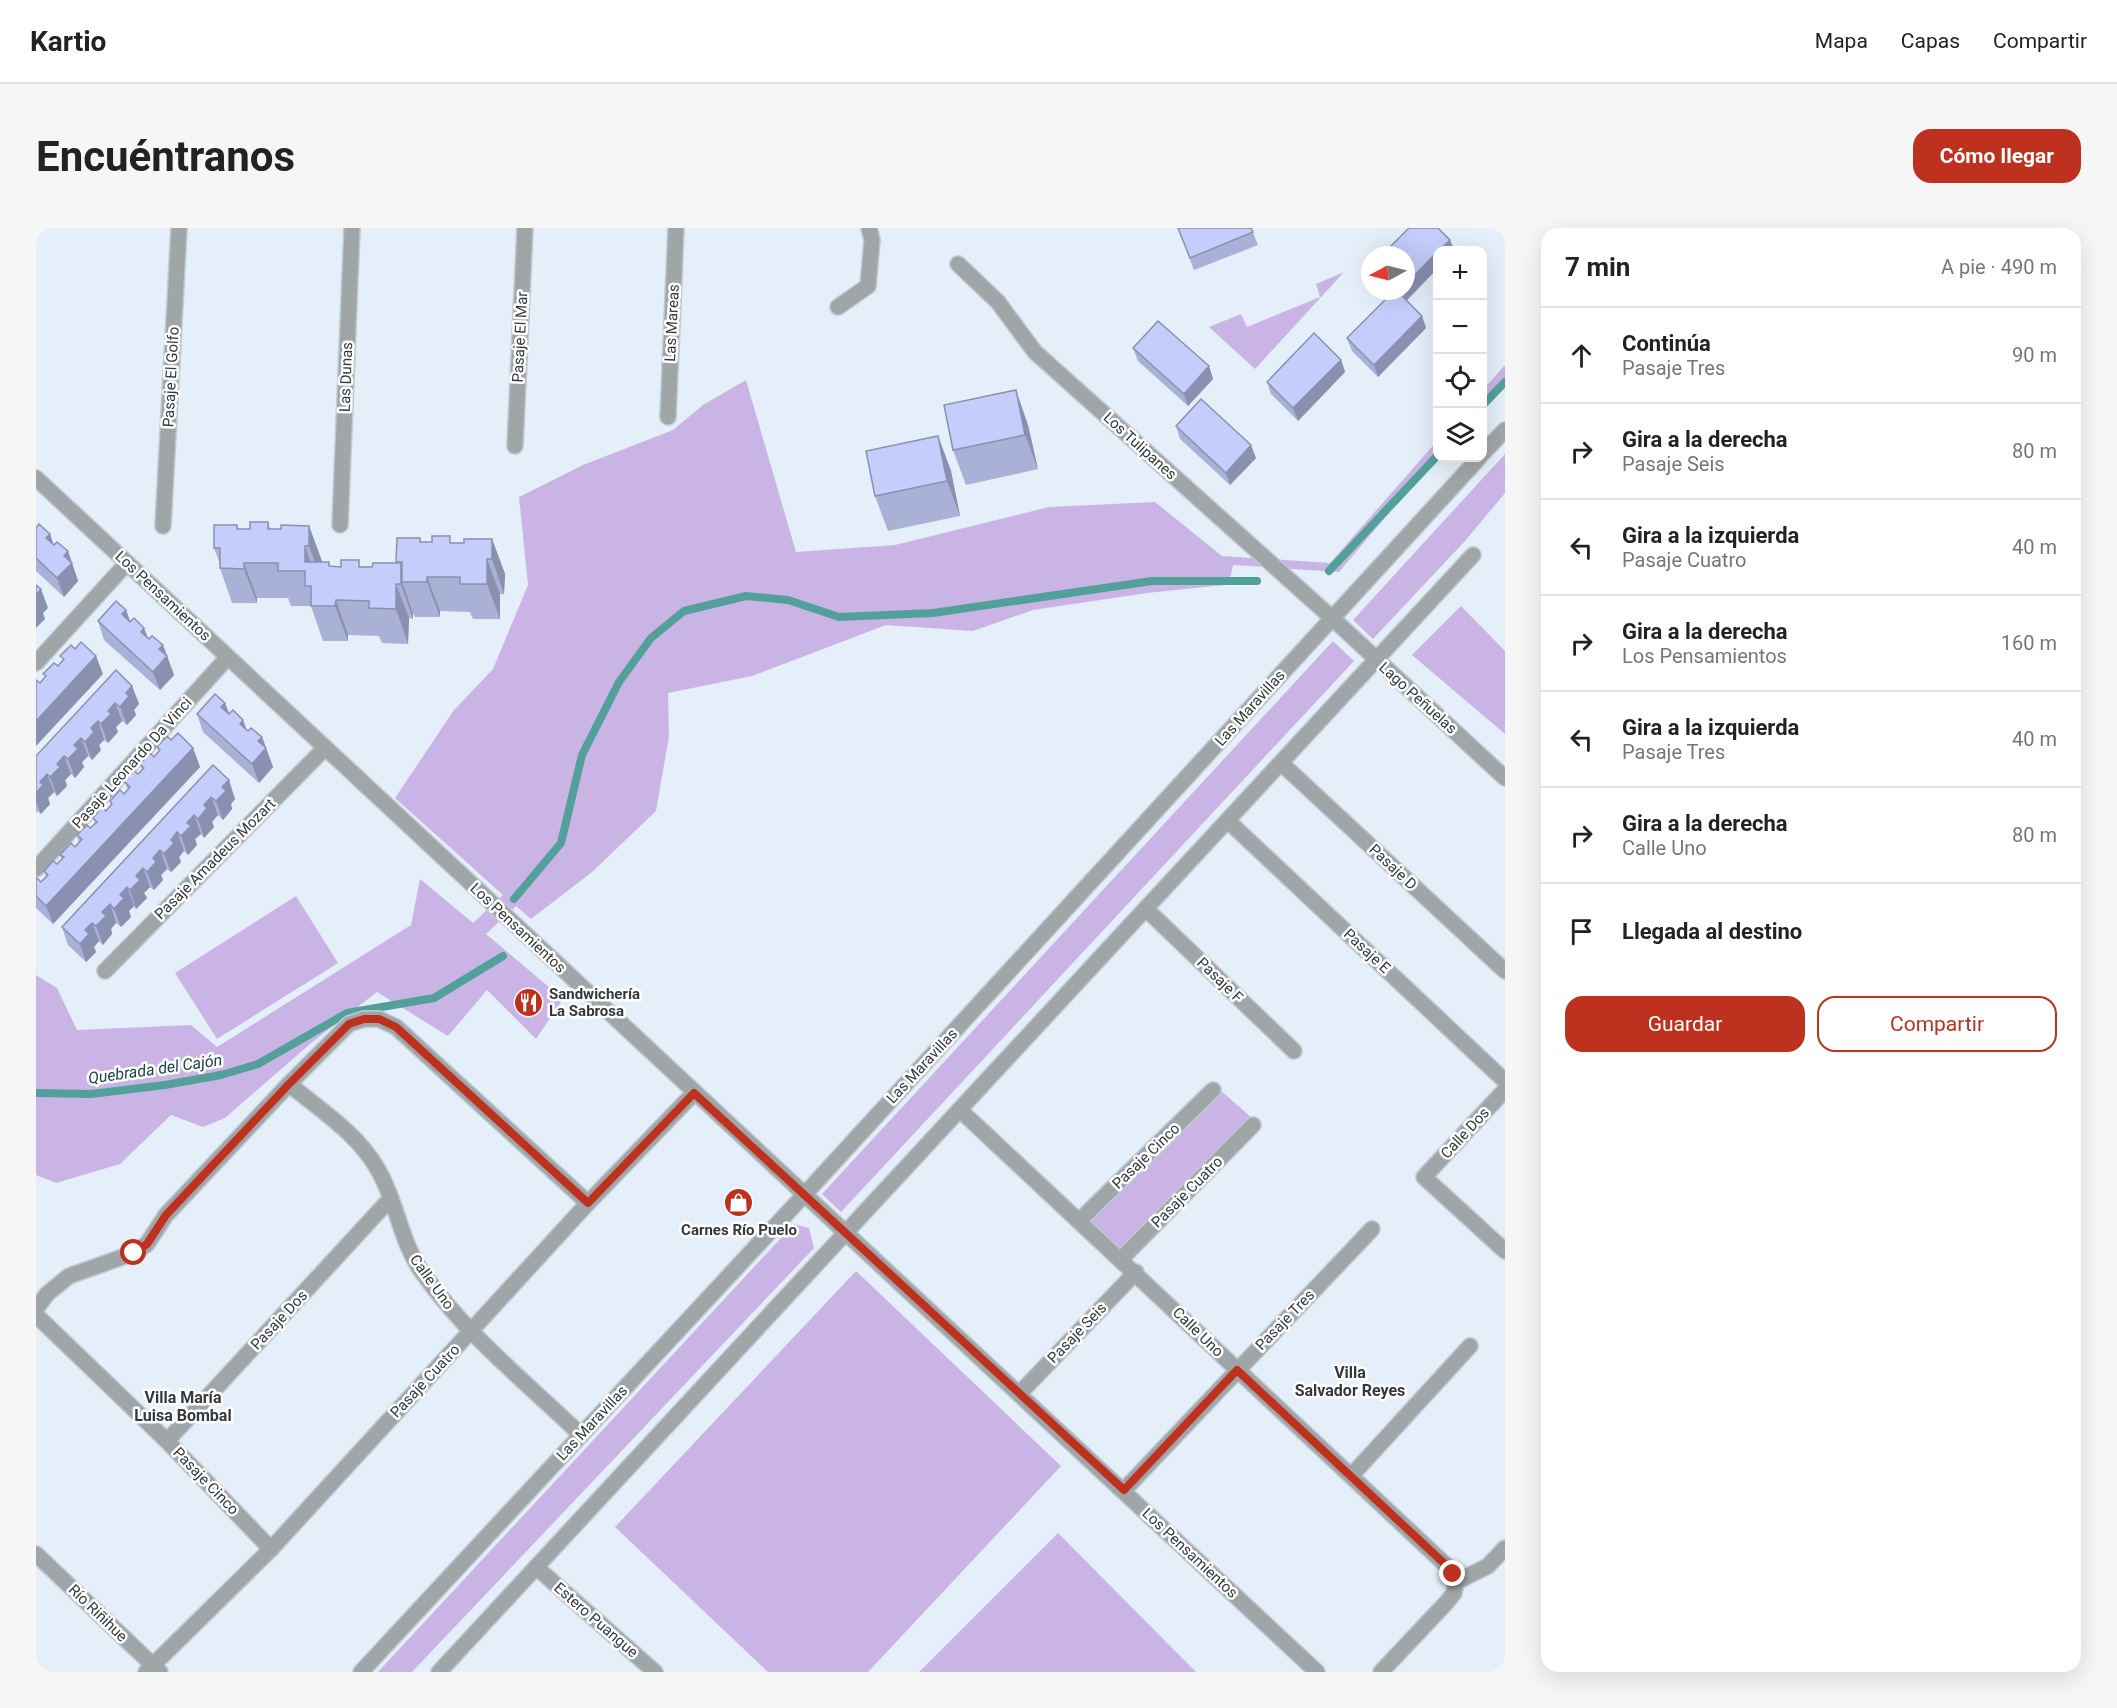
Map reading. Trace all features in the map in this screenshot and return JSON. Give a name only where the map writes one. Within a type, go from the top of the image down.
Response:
[{"type":"street","name":"Pasaje El Golfo","points":[[163,526],[179,228]]},
{"type":"street","name":"Las Dunas","points":[[340,525],[352,228]]},
{"type":"street","name":"Pasaje El Mar","points":[[515,446],[525,228]]},
{"type":"street","name":"Las Mareas","points":[[668,417],[676,228]]},
{"type":"street","points":[[838,307],[868,286],[872,240],[869,228]]},
{"type":"street","name":"Los Tulipanes","points":[[958,264],[998,302],[1035,352],[1332,618]]},
{"type":"street","points":[[1487,449],[1505,430]]},
{"type":"street","name":"Las Maravillas","points":[[361,1672],[804,1195],[1475,462]]},
{"type":"street","name":"Los Pensamientos","points":[[36,478],[1317,1672]]},
{"type":"street","points":[[439,1672],[1473,555]]},
{"type":"street","points":[[36,663],[127,563]]},
{"type":"street","name":"Lago Peñuelas","points":[[1332,618],[1505,778]]},
{"type":"street","name":"Pasaje Leonardo Da Vinci","points":[[36,869],[228,657]]},
{"type":"street","name":"Pasaje Amadeus Mozart","points":[[105,971],[325,748]]},
{"type":"street","name":"Pasaje D","points":[[1281,763],[1505,971]]},
{"type":"street","name":"Pasaje E","points":[[1228,821],[1505,1081]]},
{"type":"street","name":"Pasaje F","points":[[1146,909],[1294,1051]]},
{"type":"street","points":[[36,1309],[48,1294],[69,1276],[134,1253],[147,1244],[166,1215],[289,1084],[349,1024],[364,1019],[379,1019],[396,1027],[588,1203]]},
{"type":"street","name":"Calle Uno","points":[[289,1084],[357,1141],[377,1168],[391,1198],[407,1247],[440,1296],[471,1331],[582,1435]]},
{"type":"street","name":"Pasaje Cinco","points":[[1079,1221],[1213,1090]]},
{"type":"street","name":"Calle Dos","points":[[1505,1090],[1424,1177],[1505,1251]]},
{"type":"street","name":"Pasaje Cuatro","points":[[153,1670],[271,1549],[588,1203],[694,1093]]},
{"type":"street","name":"Calle Uno","points":[[960,1110],[1136,1272],[1237,1370],[1448,1567],[1456,1582]]},
{"type":"street","name":"Pasaje Cuatro","points":[[1121,1259],[1253,1125]]},
{"type":"street","name":"Pasaje Dos","points":[[167,1441],[391,1198]]},
{"type":"street","name":"Pasaje Tres","points":[[1124,1490],[1372,1229]]},
{"type":"street","name":"Pasaje Seis","points":[[1019,1394],[1136,1272]]},
{"type":"street","name":"Pasaje Cinco","points":[[36,1315],[167,1441],[271,1549]]},
{"type":"street","points":[[1351,1476],[1470,1346]]},
{"type":"street","points":[[1381,1672],[1450,1598],[1454,1593],[1456,1582],[1488,1566],[1505,1548]]},
{"type":"street","name":"Río Riñihue","points":[[36,1554],[153,1670]]},
{"type":"street","name":"Estero Puangue","points":[[536,1567],[655,1672]]},
{"type":"shaded area","points":[[1344,272],[1255,369],[1209,327],[1241,314],[1247,327],[1320,297],[1316,284]]},
{"type":"shaded area","points":[[1505,365],[1505,382],[1487,401],[1487,385]]},
{"type":"shaded area","points":[[746,380],[796,552],[895,545],[1049,507],[1155,502],[1222,556],[1330,563],[1433,446],[1433,462],[1435,462],[1339,572],[1233,565],[1231,575],[1224,585],[1147,593],[1033,610],[973,631],[886,625],[752,676],[668,693],[669,736],[656,811],[592,872],[531,919],[516,906],[486,934],[563,999],[536,1039],[487,990],[448,1036],[377,992],[310,1044],[225,1118],[203,1127],[171,1115],[120,1164],[56,1183],[36,1175],[36,975],[57,988],[77,1030],[191,1025],[217,1047],[411,925],[420,879],[473,923],[503,895],[395,798],[454,710],[493,669],[528,585],[519,497],[583,465],[673,430],[703,405]]},
{"type":"shaded area","points":[[1505,454],[1505,493],[1465,541],[1373,639],[1353,620]]},
{"type":"shaded area","points":[[1461,606],[1505,651],[1505,734],[1412,655]]},
{"type":"shaded area","points":[[1333,641],[1354,661],[841,1212],[822,1194]]},
{"type":"shaded area","points":[[296,896],[338,963],[217,1039],[175,973]]},
{"type":"shaded area","points":[[1219,1089],[1252,1118],[1122,1254],[1086,1222]]},
{"type":"shaded area","points":[[794,1224],[809,1228],[814,1248],[412,1672],[378,1672]]},
{"type":"shaded area","points":[[856,1271],[1061,1466],[868,1672],[768,1672],[615,1527]]},
{"type":"shaded area","points":[[1058,1533],[1196,1672],[919,1672]]},
{"type":"building","points":[[1178,228],[1251,228],[1253,232],[1190,258]]},
{"type":"building","points":[[1409,228],[1438,228],[1450,240],[1443,246],[1433,246],[1433,256],[1415,275],[1415,246],[1391,246]]},
{"type":"building","points":[[1385,300],[1406,300],[1422,316],[1374,365],[1347,338]]},
{"type":"building","points":[[1158,321],[1209,366],[1184,394],[1133,348]]},
{"type":"building","points":[[1314,333],[1341,360],[1293,408],[1267,382]]},
{"type":"building","points":[[1016,390],[1025,435],[953,450],[944,405]]},
{"type":"building","points":[[1201,399],[1251,445],[1226,473],[1176,426]]},
{"type":"building","points":[[938,436],[947,481],[875,496],[866,451]]},
{"type":"building","points":[[250,522],[268,522],[268,529],[281,529],[281,525],[309,526],[309,546],[305,546],[305,562],[329,562],[329,566],[341,567],[341,560],[359,560],[359,567],[372,567],[373,563],[401,563],[401,584],[396,584],[396,609],[369,608],[369,601],[336,600],[335,606],[311,606],[311,586],[305,586],[305,571],[278,571],[278,563],[244,563],[244,569],[220,568],[220,548],[214,548],[214,525],[237,525],[237,529],[250,529]]},
{"type":"building","points":[[39,524],[50,534],[46,538],[54,545],[57,542],[68,551],[64,556],[72,563],[57,578],[36,558],[36,528]]},
{"type":"building","points":[[432,536],[450,536],[450,543],[464,543],[464,539],[492,539],[492,559],[487,559],[487,584],[460,584],[460,577],[427,577],[427,582],[402,582],[402,562],[396,562],[397,538],[420,538],[420,542],[432,542]]},
{"type":"building","points":[[36,585],[41,589],[36,595]]},
{"type":"building","points":[[116,601],[126,610],[122,614],[130,622],[134,618],[144,628],[141,632],[149,639],[152,636],[163,645],[159,649],[167,656],[153,672],[98,621]]},
{"type":"building","points":[[81,642],[96,656],[36,721],[36,680],[40,683],[46,676],[43,674],[54,663],[58,666],[64,659],[60,656],[71,645],[75,649]]},
{"type":"building","points":[[116,670],[132,686],[126,693],[129,696],[120,707],[115,703],[108,711],[111,714],[101,724],[98,721],[91,728],[94,732],[85,742],[81,738],[74,745],[78,749],[68,759],[64,756],[57,764],[60,767],[50,777],[47,774],[40,782],[43,785],[36,793],[36,756]]},
{"type":"building","points":[[215,694],[225,703],[221,707],[229,714],[233,710],[243,720],[240,724],[248,731],[251,728],[262,737],[258,741],[266,748],[252,764],[197,714]]},
{"type":"building","points":[[178,733],[193,748],[46,906],[36,896],[37,878],[41,882],[48,875],[44,871],[53,861],[57,864],[64,857],[60,855],[71,843],[75,847],[82,839],[77,835],[87,825],[90,828],[97,822],[93,818],[102,807],[106,811],[112,804],[110,801],[120,790],[124,794],[130,787],[124,781],[134,771],[138,774],[144,768],[140,764],[150,753],[154,757],[160,750],[157,747],[167,736],[171,740]]},
{"type":"building","points":[[213,765],[229,780],[222,787],[226,791],[216,801],[211,797],[204,805],[207,808],[198,819],[194,815],[187,823],[191,826],[181,836],[177,832],[171,840],[174,843],[164,854],[160,850],[153,858],[156,862],[147,872],[143,868],[136,876],[140,880],[130,890],[127,887],[120,895],[124,898],[114,909],[110,904],[102,912],[106,916],[96,926],[92,923],[85,930],[89,934],[80,944],[62,927]]},
{"type":"waterway","points":[[1487,401],[1505,382]]},
{"type":"waterway","points":[[1329,571],[1433,460]]},
{"type":"waterway","points":[[514,899],[561,843],[582,755],[619,682],[651,638],[684,611],[746,596],[788,600],[839,617],[933,613],[1152,581],[1257,581]]},
{"type":"waterway","name":"Quebrada del Cajón","points":[[36,1093],[91,1094],[221,1075],[258,1064],[347,1013],[434,998],[503,956]]},
{"type":"place","name":"Sandwichería La Sabrosa","points":[[528,1003]]},
{"type":"place","name":"Carnes Río Puelo","points":[[739,1203]]},
{"type":"district","name":"Villa Salvador Reyes","points":[[1350,1381]]},
{"type":"district","name":"Villa María Luisa Bombal","points":[[183,1406]]},
{"type":"route","points":[[134,1253],[147,1244],[166,1215],[289,1084],[349,1024],[364,1019],[379,1019],[396,1027],[588,1203],[694,1093],[1124,1490],[1237,1370],[1453,1574]]}]
